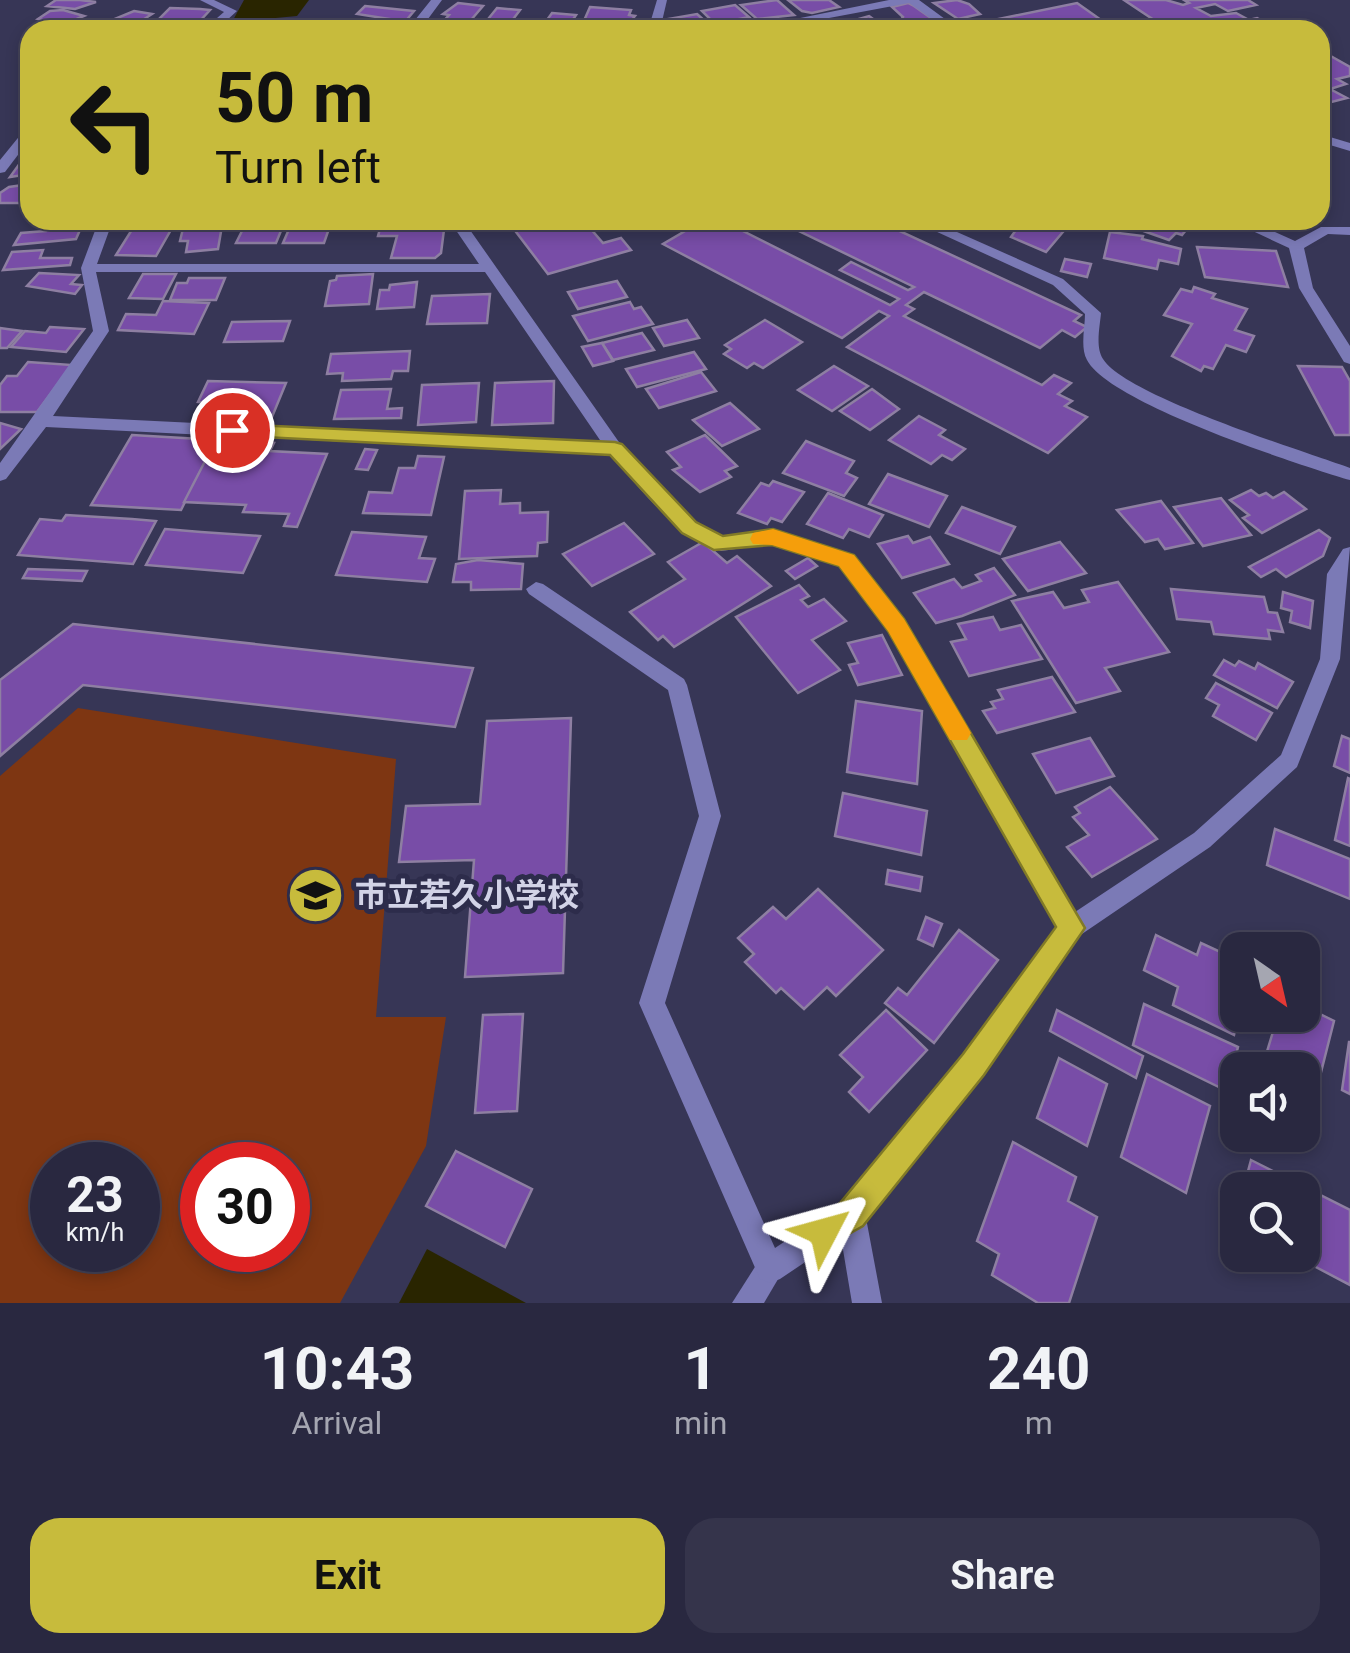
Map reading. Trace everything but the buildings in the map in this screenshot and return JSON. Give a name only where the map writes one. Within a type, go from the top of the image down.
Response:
[{"type":"street","points":[[205,0],[232,11],[221,20]]},
{"type":"street","points":[[421,20],[437,0]]},
{"type":"street","points":[[801,20],[909,0],[939,20]]},
{"type":"street","points":[[0,169],[20,144]]},
{"type":"street","points":[[0,475],[101,331],[88,268],[102,230]]},
{"type":"street","points":[[463,230],[615,449],[689,528],[721,544],[773,537],[847,561],[896,625],[1071,928]]},
{"type":"street","points":[[941,230],[1058,282],[1077,296],[1093,314],[1093,358],[1108,377],[1191,414],[1350,474]]},
{"type":"street","points":[[1259,230],[1296,246]]},
{"type":"street","points":[[1296,246],[1326,230],[1350,232]]},
{"type":"street","points":[[1296,246],[1306,288],[1350,359]]},
{"type":"street","points":[[88,268],[490,268]]},
{"type":"street","points":[[41,421],[615,449]]},
{"type":"street","points":[[747,1303],[770,1269],[852,1214],[974,1065],[1071,928],[1202,840],[1288,761],[1330,659],[1336,574],[1350,554]]},
{"type":"street","points":[[536,589],[677,686],[710,816],[652,1003],[770,1269]]},
{"type":"street","points":[[852,1214],[867,1303]]},
{"type":"shaded area","points":[[244,0],[309,0],[297,16],[233,20]]},
{"type":"shaded area","points":[[78,708],[396,759],[376,1017],[446,1017],[426,1146],[340,1303],[0,1303],[0,776]]},
{"type":"shaded area","points":[[427,1249],[526,1303],[399,1303]]},
{"type":"slow traffic","points":[[760,539],[773,537],[847,561],[896,625],[959,733]]},
{"type":"place","name":"市立若久小学校","points":[[316,895]]},
{"type":"route","points":[[232,430],[615,449],[689,528],[721,544],[773,537],[847,561],[896,625],[1071,928],[974,1065],[852,1214],[824,1232]]}]
